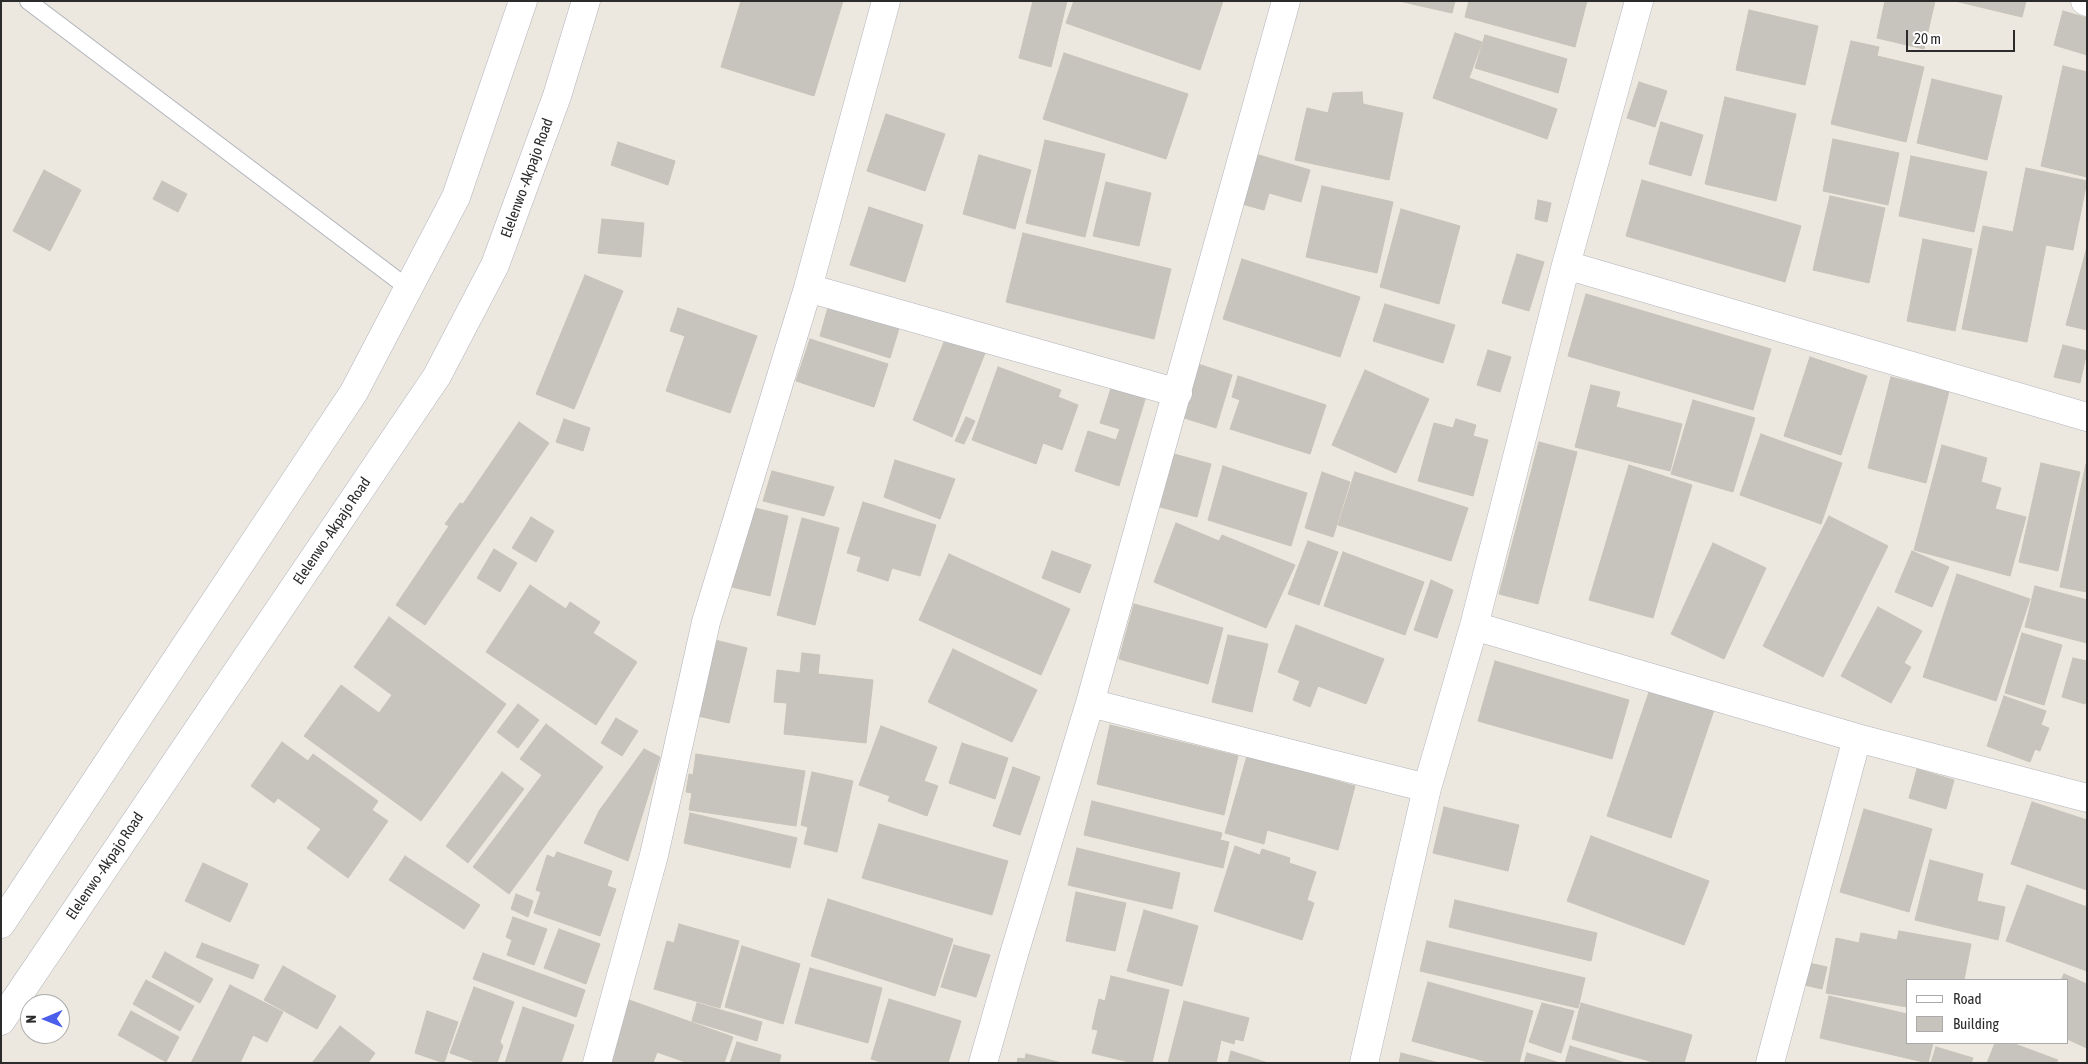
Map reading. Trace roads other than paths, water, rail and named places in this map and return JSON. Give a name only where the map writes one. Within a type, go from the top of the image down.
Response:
[{"type":"street","points":[[1,924],[354,392],[456,196],[524,1]]},
{"type":"street","name":"Elelenwo -Akpajo Road","points":[[1,1021],[437,376],[494,265],[557,96],[586,1]]},
{"type":"street","points":[[597,1063],[654,855],[706,622],[808,288],[886,1]]},
{"type":"street","points":[[983,1063],[1090,703],[1286,1]]},
{"type":"street","points":[[1364,1063],[1428,788],[1474,626],[1566,265],[1639,1]]},
{"type":"street","points":[[1566,265],[2087,417]]},
{"type":"street","points":[[808,288],[1178,393]]},
{"type":"street","points":[[1474,626],[1857,738],[2087,798]]},
{"type":"street","points":[[1090,703],[1428,788]]},
{"type":"street","points":[[1770,1063],[1857,738]]},
{"type":"lane","points":[[28,1],[408,288]]}]
